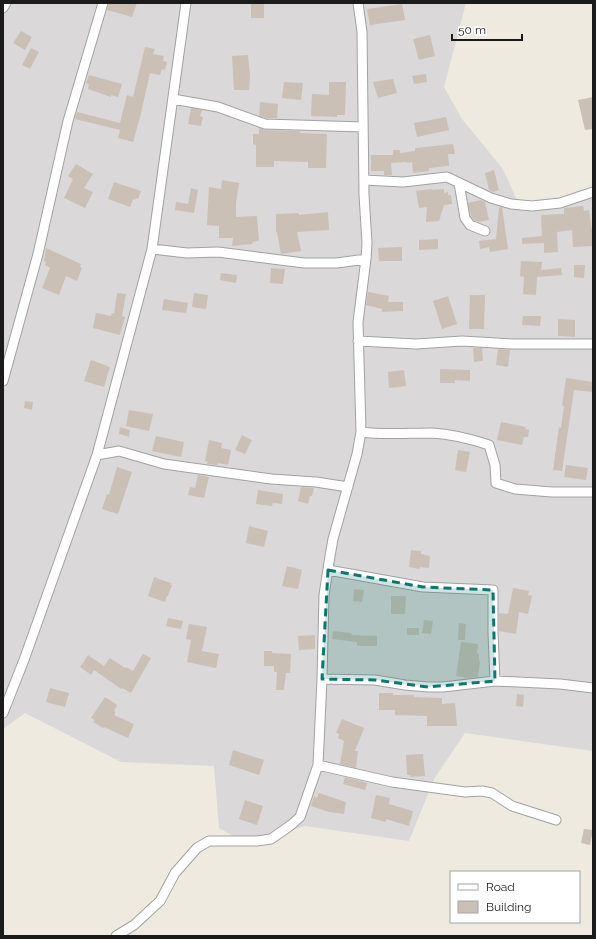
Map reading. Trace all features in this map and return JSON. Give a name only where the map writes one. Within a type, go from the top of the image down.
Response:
[{"type":"street","points":[[3,8],[6,3]]},
{"type":"street","points":[[3,381],[6,361],[38,254],[68,121],[103,3]]},
{"type":"street","points":[[3,710],[27,653],[97,455],[152,249],[186,3]]},
{"type":"street","points":[[116,936],[134,925],[160,901],[175,873],[197,848],[209,841],[257,841],[271,838],[292,825],[300,817],[318,765],[324,595],[333,539],[357,454],[361,432],[358,322],[366,259],[362,32],[358,3]]},
{"type":"street","points":[[173,99],[218,107],[265,124],[363,127]]},
{"type":"street","points":[[364,180],[403,182],[447,177],[491,198],[511,204],[532,206],[560,203],[593,192]]},
{"type":"street","points":[[459,183],[465,218],[470,226],[485,231]]},
{"type":"street","points":[[152,249],[187,253],[218,252],[304,263],[337,263],[366,259]]},
{"type":"street","points":[[358,341],[416,344],[462,340],[512,344],[593,344]]},
{"type":"street","points":[[361,432],[382,434],[433,433],[473,440],[489,445],[495,465],[496,483],[515,489],[552,492],[593,492]]},
{"type":"street","points":[[97,455],[119,451],[164,464],[271,479],[316,482],[348,487]]},
{"type":"street","points":[[328,570],[423,586],[493,590],[495,681]]},
{"type":"street","points":[[322,679],[376,680],[405,685],[428,686],[495,681],[560,684],[593,688]]},
{"type":"street","points":[[318,765],[392,782],[465,792],[482,791],[492,793],[512,806],[556,820]]},
{"type":"highlighted area","points":[[328,570],[423,587],[493,590],[495,681],[428,687],[375,680],[322,679]]},
{"type":"shaded area","points":[[3,3],[466,3],[444,87],[462,119],[503,169],[519,205],[567,198],[593,189],[593,751],[465,733],[434,779],[409,841],[305,826],[248,844],[219,828],[214,766],[121,762],[25,713],[3,729]]},
{"type":"building","points":[[109,3],[137,3],[132,17],[107,10]]},
{"type":"building","points":[[251,3],[264,3],[264,18],[251,18]]},
{"type":"building","points":[[402,4],[405,20],[370,25],[367,9]]},
{"type":"building","points":[[21,31],[32,37],[25,50],[13,43]]},
{"type":"building","points":[[430,35],[435,56],[419,60],[413,39]]},
{"type":"building","points":[[145,47],[155,49],[153,54],[164,56],[163,61],[167,62],[165,70],[162,69],[160,75],[150,73],[133,142],[118,138],[120,130],[75,119],[77,112],[120,123],[127,95],[133,97]]},
{"type":"building","points":[[31,48],[39,52],[30,69],[22,65]]},
{"type":"building","points":[[248,55],[250,75],[249,90],[234,90],[232,56]]},
{"type":"building","points":[[426,74],[427,82],[414,84],[412,76]]},
{"type":"building","points":[[89,75],[122,84],[118,97],[111,95],[111,97],[88,89],[89,84],[86,83]]},
{"type":"building","points":[[393,79],[397,93],[378,98],[373,82]]},
{"type":"building","points":[[284,82],[303,83],[301,100],[282,98]]},
{"type":"building","points":[[329,82],[346,82],[345,115],[337,115],[337,117],[311,116],[312,94],[329,95]]},
{"type":"building","points":[[593,97],[593,129],[585,130],[578,100]]},
{"type":"building","points":[[260,102],[278,104],[277,118],[266,118],[259,116]]},
{"type":"building","points":[[191,108],[202,110],[200,116],[203,117],[201,126],[188,124]]},
{"type":"building","points":[[446,117],[449,130],[417,137],[414,123]]},
{"type":"building","points":[[259,128],[265,130],[300,131],[300,133],[327,134],[326,168],[308,168],[308,162],[274,161],[274,167],[256,167],[256,145],[253,144],[253,134],[259,134]]},
{"type":"building","points":[[453,144],[455,154],[448,154],[449,166],[429,168],[429,171],[413,173],[412,162],[391,163],[392,175],[384,175],[384,171],[371,171],[371,155],[393,155],[393,150],[400,150],[400,153],[415,151],[415,148]]},
{"type":"building","points":[[76,164],[93,174],[84,188],[93,192],[85,208],[64,198],[73,179],[68,176]]},
{"type":"building","points":[[494,170],[499,190],[493,192],[489,190],[485,173]]},
{"type":"building","points":[[222,180],[239,183],[236,203],[236,217],[257,216],[259,241],[252,242],[253,244],[232,246],[233,238],[219,238],[219,226],[207,225],[209,187],[221,189]]},
{"type":"building","points":[[114,182],[141,191],[138,199],[133,199],[130,207],[108,199]]},
{"type":"building","points":[[191,188],[198,190],[194,213],[175,210],[176,202],[188,204]]},
{"type":"building","points":[[444,189],[444,193],[448,192],[448,195],[451,195],[452,204],[444,205],[439,221],[426,222],[427,207],[419,208],[416,191]]},
{"type":"building","points":[[481,200],[485,202],[489,220],[479,222],[474,220],[471,216],[468,203]]},
{"type":"building","points":[[583,206],[584,211],[589,210],[592,231],[593,230],[593,246],[573,247],[572,230],[557,232],[558,252],[544,253],[544,243],[522,244],[522,238],[542,236],[541,215],[564,214],[564,208]]},
{"type":"building","points":[[499,207],[502,207],[508,249],[490,252],[489,247],[480,249],[479,241],[496,239]]},
{"type":"building","points":[[328,212],[329,230],[297,232],[301,251],[281,254],[276,232],[276,214],[299,213],[299,215]]},
{"type":"building","points":[[438,239],[438,249],[419,250],[419,240]]},
{"type":"building","points":[[402,247],[402,261],[379,261],[378,248]]},
{"type":"building","points":[[46,248],[81,264],[80,267],[82,268],[77,281],[66,276],[59,295],[42,288],[50,268],[45,265],[46,262],[44,261]]},
{"type":"building","points":[[521,261],[542,262],[541,270],[561,268],[562,275],[537,277],[536,295],[523,294],[524,277],[520,276]]},
{"type":"building","points":[[574,265],[585,265],[584,278],[574,277]]},
{"type":"building","points":[[271,268],[285,269],[283,284],[270,283]]},
{"type":"building","points":[[221,273],[237,275],[236,283],[220,280]]},
{"type":"building","points":[[368,292],[389,296],[388,302],[403,302],[403,311],[382,312],[382,309],[366,305]]},
{"type":"building","points":[[117,293],[126,294],[122,316],[125,317],[120,335],[93,328],[96,313],[111,316],[112,313],[114,314]]},
{"type":"building","points":[[194,293],[208,295],[206,309],[192,307]]},
{"type":"building","points":[[470,295],[485,295],[484,329],[469,329]]},
{"type":"building","points":[[448,296],[457,324],[442,329],[433,301]]},
{"type":"building","points":[[164,299],[188,303],[186,313],[162,310]]},
{"type":"building","points":[[523,316],[541,316],[540,326],[522,325]]},
{"type":"building","points":[[558,319],[575,320],[575,337],[558,336]]},
{"type":"building","points":[[473,348],[482,348],[483,361],[474,362]]},
{"type":"building","points":[[498,349],[510,350],[508,367],[496,365]]},
{"type":"building","points":[[91,360],[110,367],[104,387],[84,381]]},
{"type":"building","points":[[440,369],[470,370],[470,381],[455,380],[455,383],[440,383]]},
{"type":"building","points":[[404,370],[406,386],[389,388],[388,372]]},
{"type":"building","points":[[566,378],[593,382],[593,392],[574,390],[562,471],[553,470],[559,427],[561,428]]},
{"type":"building","points":[[25,401],[33,402],[32,410],[24,408]]},
{"type":"building","points":[[129,410],[153,414],[149,431],[126,426]]},
{"type":"building","points":[[501,422],[526,427],[525,429],[529,430],[528,437],[524,437],[522,445],[497,440]]},
{"type":"building","points":[[120,427],[130,430],[129,437],[119,434]]},
{"type":"building","points":[[242,435],[252,440],[245,454],[235,450]]},
{"type":"building","points":[[156,436],[184,442],[181,457],[152,451]]},
{"type":"building","points":[[209,440],[222,443],[221,448],[231,450],[228,465],[218,463],[217,465],[207,464],[208,462],[205,461]]},
{"type":"building","points":[[458,450],[470,452],[466,472],[455,470]]},
{"type":"building","points":[[566,465],[588,468],[586,480],[564,477]]},
{"type":"building","points":[[117,467],[132,472],[118,514],[102,509],[107,494],[109,495]]},
{"type":"building","points":[[198,475],[209,477],[204,498],[188,495],[190,487],[195,488]]},
{"type":"building","points":[[301,487],[314,488],[308,504],[298,501]]},
{"type":"building","points":[[258,490],[283,494],[282,504],[273,503],[272,506],[256,504]]},
{"type":"building","points":[[249,526],[268,531],[264,547],[246,543]]},
{"type":"building","points":[[411,550],[421,551],[421,554],[430,556],[429,568],[420,567],[419,569],[409,567]]},
{"type":"building","points":[[287,566],[302,570],[298,589],[282,586]]},
{"type":"building","points":[[154,577],[171,583],[170,585],[172,585],[165,602],[148,596]]},
{"type":"building","points":[[513,588],[529,591],[528,595],[532,596],[528,614],[519,612],[516,634],[499,631],[499,613],[508,614]]},
{"type":"building","points":[[354,589],[364,590],[362,602],[353,601]]},
{"type":"building","points":[[391,596],[406,596],[405,614],[391,614]]},
{"type":"building","points":[[168,618],[183,621],[181,629],[166,626]]},
{"type":"building","points":[[424,620],[433,621],[431,634],[422,633]]},
{"type":"building","points":[[459,623],[466,624],[465,640],[458,640]]},
{"type":"building","points":[[189,624],[207,627],[202,651],[219,654],[216,668],[187,662],[191,640],[186,639]]},
{"type":"building","points":[[407,628],[419,628],[419,635],[407,635]]},
{"type":"building","points":[[333,631],[352,633],[351,635],[377,636],[377,646],[357,646],[357,642],[332,639]]},
{"type":"building","points":[[315,635],[315,649],[299,650],[298,636]]},
{"type":"building","points":[[461,642],[478,644],[477,653],[479,654],[480,661],[478,677],[467,678],[456,676]]},
{"type":"building","points":[[264,651],[291,654],[290,673],[286,673],[284,690],[276,690],[277,672],[274,672],[274,666],[264,666]]},
{"type":"building","points":[[143,654],[151,658],[131,693],[122,688],[121,689],[94,670],[91,675],[80,667],[88,655],[104,666],[110,658],[125,668],[126,667],[133,671]]},
{"type":"building","points":[[50,688],[69,693],[65,707],[46,702]]},
{"type":"building","points":[[379,693],[414,695],[414,697],[442,698],[442,704],[455,703],[457,726],[427,726],[427,716],[395,715],[395,710],[379,710]]},
{"type":"building","points":[[517,694],[524,695],[523,707],[516,706]]},
{"type":"building","points":[[105,697],[117,705],[114,715],[134,724],[128,738],[104,727],[103,728],[93,722],[95,720],[91,718]]},
{"type":"building","points":[[342,719],[364,728],[355,751],[358,751],[356,768],[340,764],[344,741],[338,738],[339,734],[336,733]]},
{"type":"building","points":[[233,750],[264,760],[259,775],[229,765]]},
{"type":"building","points":[[423,754],[425,776],[411,777],[410,775],[407,775],[406,755]]},
{"type":"building","points":[[345,777],[367,783],[365,790],[343,784]]},
{"type":"building","points":[[319,793],[346,802],[344,814],[329,812],[311,806],[314,796],[317,798]]},
{"type":"building","points":[[376,795],[390,798],[389,804],[413,811],[409,826],[386,819],[386,822],[371,818]]},
{"type":"building","points":[[245,800],[263,806],[257,825],[239,819]]},
{"type":"building","points":[[584,829],[593,830],[590,845],[581,843]]}]
